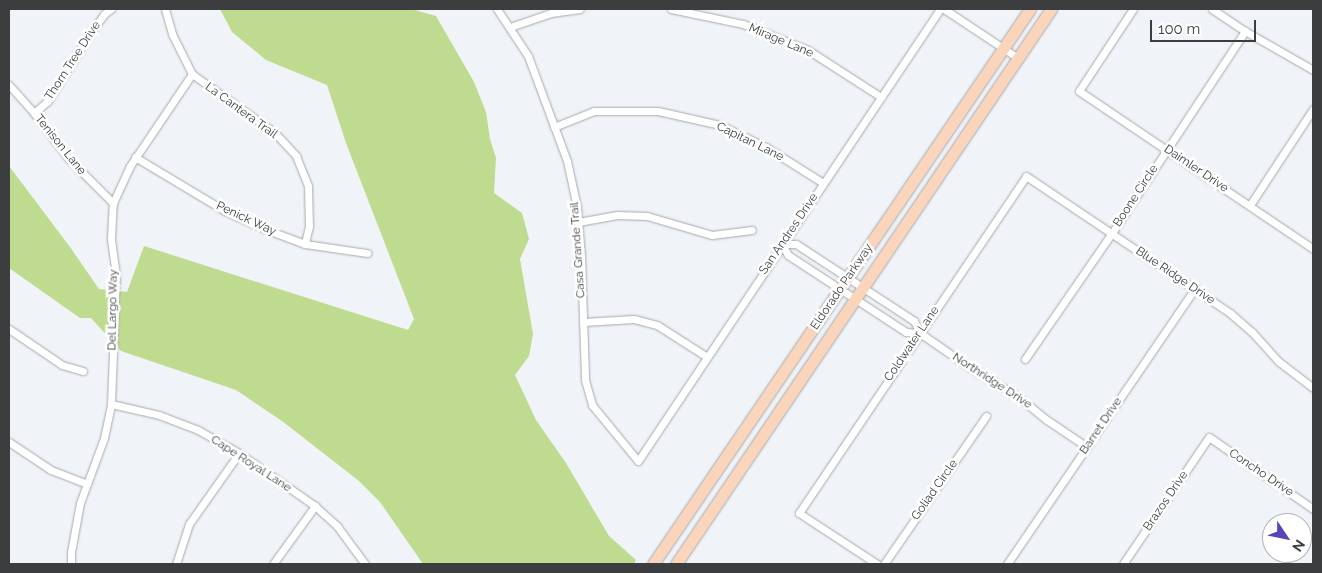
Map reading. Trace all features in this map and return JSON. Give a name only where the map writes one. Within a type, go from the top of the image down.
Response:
[{"type":"main road","name":"Eldorado Parkway","points":[[653,564],[1030,9]]},
{"type":"main road","name":"Eldorado Parkway","points":[[676,564],[1051,9]]},
{"type":"street","name":"Thorn Tree Drive","points":[[34,113],[48,101],[89,35],[104,14],[111,9]]},
{"type":"street","name":"La Cantera Trail","points":[[165,9],[172,34],[192,74],[274,132],[296,156],[308,186],[309,226],[305,244]]},
{"type":"street","name":"Casa Grande Trail","points":[[497,9],[528,56],[567,161],[578,222],[585,380],[592,405],[638,461]]},
{"type":"street","points":[[510,28],[551,13],[580,9]]},
{"type":"street","name":"Mirage Lane","points":[[671,9],[743,24],[808,50],[881,97]]},
{"type":"street","points":[[942,9],[1018,58]]},
{"type":"street","name":"San Andres Drive","points":[[638,461],[823,183],[942,9]]},
{"type":"street","name":"Daimler Drive","points":[[1133,9],[1078,90],[1313,249]]},
{"type":"street","points":[[1212,9],[1245,31],[1313,70]]},
{"type":"street","name":"Boone Circle","points":[[1025,359],[1112,233],[1245,31]]},
{"type":"street","name":"Del Largo Way","points":[[71,564],[75,524],[104,438],[111,404],[116,275],[111,229],[112,203],[135,157],[192,74]]},
{"type":"street","name":"Tenison Lane","points":[[9,85],[34,113],[68,158],[112,203]]},
{"type":"street","points":[[1250,205],[1313,109]]},
{"type":"street","name":"Capitan Lane","points":[[554,127],[594,111],[658,111],[720,125],[766,148],[823,183]]},
{"type":"street","name":"Penick Way","points":[[135,157],[225,211],[305,244],[368,253]]},
{"type":"street","name":"Blue Ridge Drive","points":[[1026,176],[1195,288],[1245,326],[1278,361],[1313,388]]},
{"type":"street","name":"Coldwater Lane","points":[[877,564],[799,513],[1026,176]]},
{"type":"street","points":[[578,222],[617,215],[647,216],[712,235],[752,230]]},
{"type":"street","name":"Northridge Drive","points":[[920,333],[906,332],[840,290],[788,255],[782,244],[796,244],[914,321],[920,333],[972,369],[1016,395],[1047,420],[1087,447]]},
{"type":"street","name":"Barret Drive","points":[[1007,564],[1195,288]]},
{"type":"street","points":[[583,322],[634,319],[656,325],[707,356]]},
{"type":"street","points":[[9,330],[62,365],[83,371]]},
{"type":"street","name":"Cape Royal Lane","points":[[111,404],[164,417],[198,430],[239,453],[315,506],[337,526],[365,564]]},
{"type":"street","name":"Goliad Circle","points":[[884,564],[986,416]]},
{"type":"street","name":"Concho Drive","points":[[1209,438],[1313,509]]},
{"type":"street","name":"Brazos Drive","points":[[1123,564],[1209,438]]},
{"type":"street","points":[[9,442],[51,470],[87,484]]},
{"type":"street","points":[[176,564],[189,524],[239,453]]},
{"type":"street","points":[[273,564],[315,506]]},
{"type":"green space","points":[[220,9],[411,9],[436,16],[474,82],[486,112],[490,139],[496,158],[494,193],[522,213],[529,239],[520,259],[533,334],[529,356],[515,375],[536,420],[566,463],[609,536],[636,560],[634,564],[423,564],[380,502],[359,481],[282,421],[236,390],[121,351],[91,318],[80,318],[9,268],[9,166],[99,289],[127,292],[144,246],[408,330],[414,319],[346,143],[327,85],[266,60],[232,32]]}]
